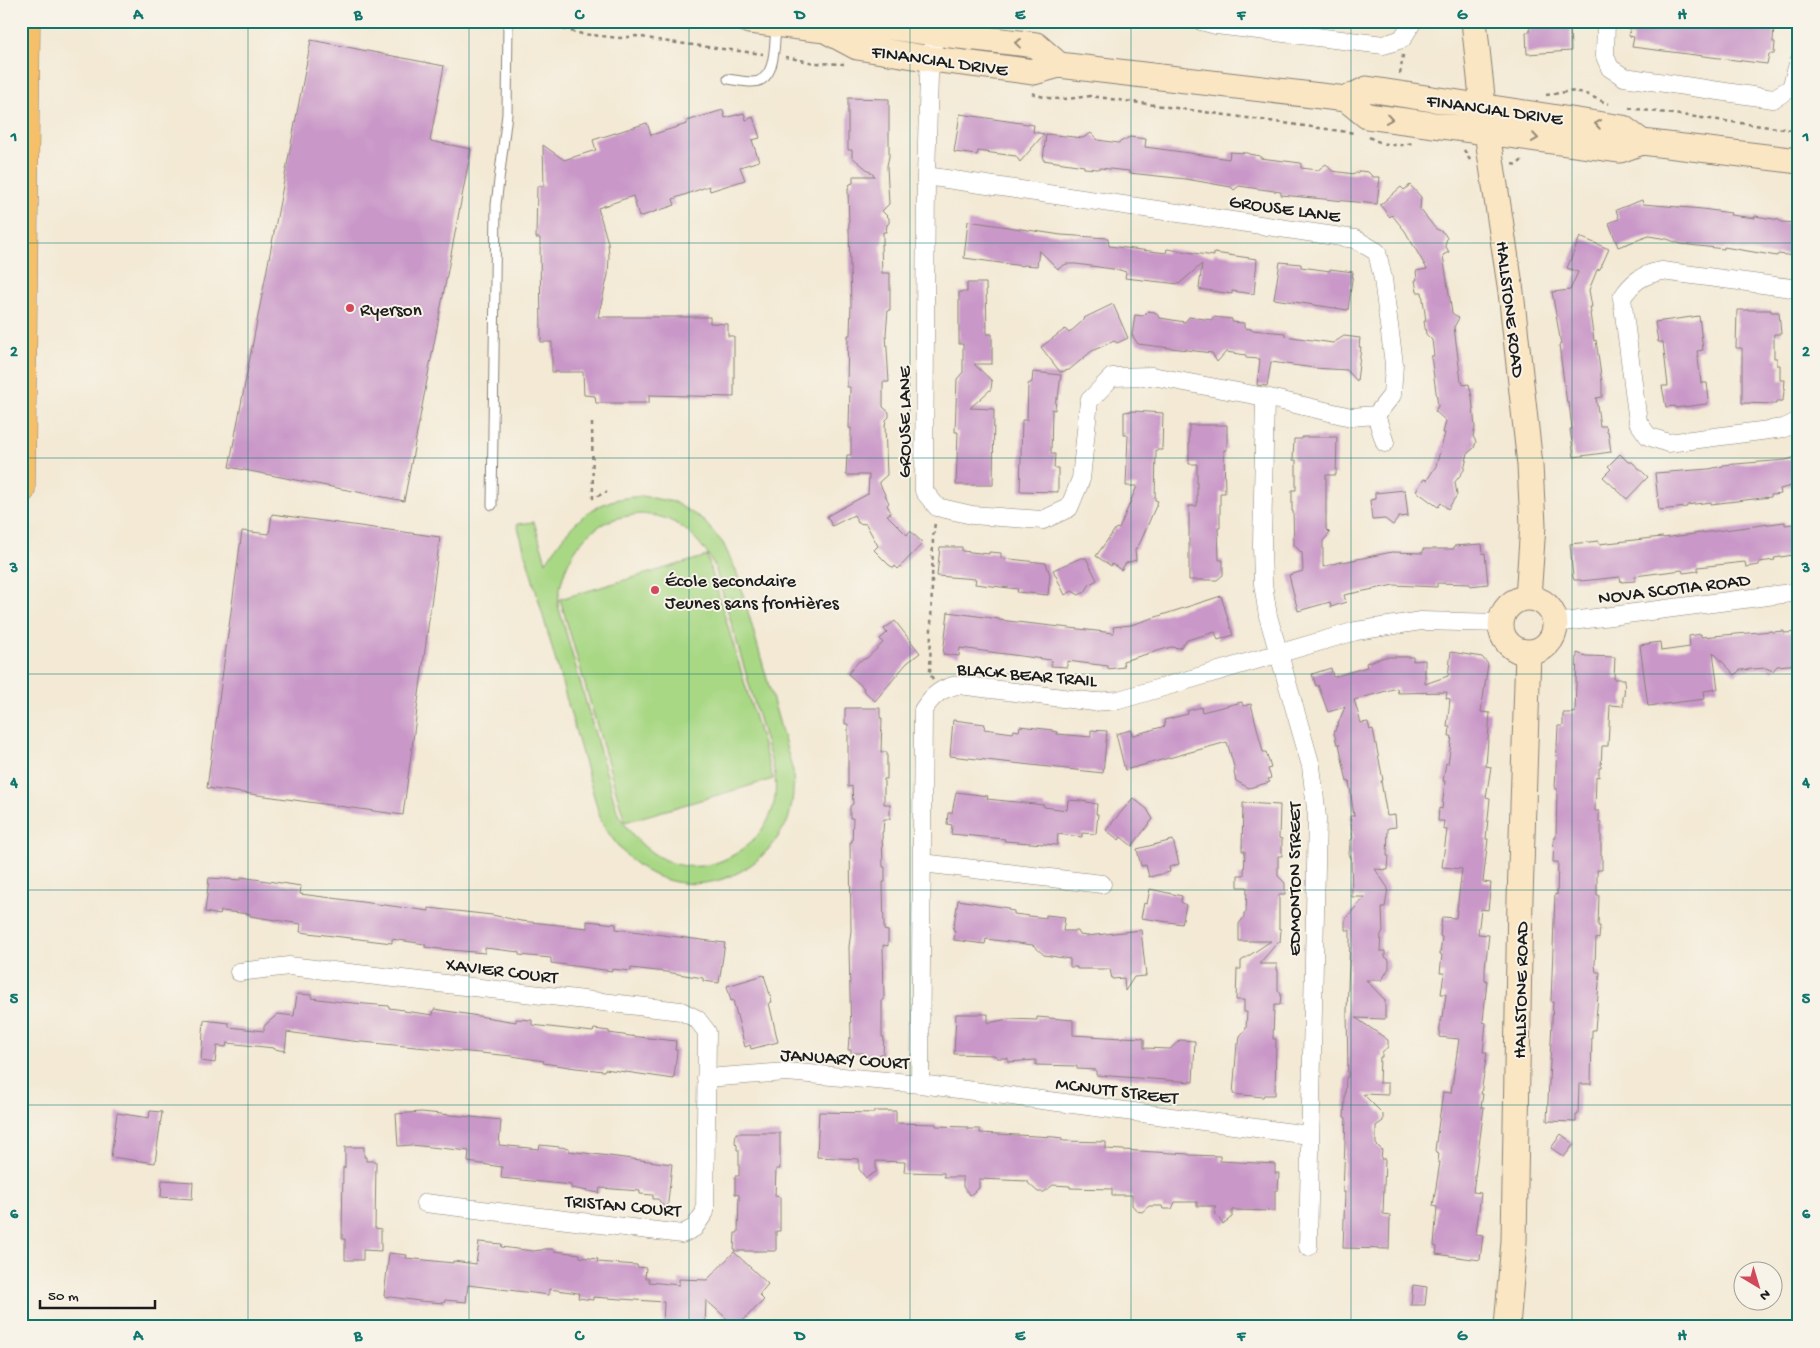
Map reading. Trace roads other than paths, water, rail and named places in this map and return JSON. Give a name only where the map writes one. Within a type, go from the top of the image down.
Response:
[{"type":"highway","points":[[21,490],[26,21]]},
{"type":"street","name":"FINANCIAL DRIVE","points":[[749,21],[825,30],[857,47],[1034,72],[1059,65],[1346,99],[1367,89],[1623,128],[1642,142]]},
{"type":"street","points":[[1201,21],[1384,45],[1402,38],[1413,21]]},
{"type":"street","name":"HALLSTONE ROAD","points":[[1474,21],[1483,106],[1512,292],[1531,474],[1533,525],[1528,598]]},
{"type":"street","points":[[1606,21],[1605,56],[1610,68],[1624,77],[1773,100],[1791,88],[1799,62]]},
{"type":"street","name":"FINANCIAL DRIVE","points":[[825,30],[855,22],[935,27],[1036,45],[1059,65]]},
{"type":"street","name":"GROUSE LANE","points":[[935,27],[929,75],[926,176],[924,491],[938,507],[972,515],[1043,520],[1069,508],[1082,479],[1089,401],[1112,377],[1152,376],[1265,397]]},
{"type":"street","name":"FINANCIAL DRIVE","points":[[1346,99],[1366,116],[1620,150],[1642,142],[1799,161]]},
{"type":"street","name":"GROUSE LANE","points":[[926,176],[1355,239],[1377,252],[1383,279],[1394,364],[1392,395],[1376,415]]},
{"type":"street","points":[[1799,289],[1662,272],[1648,273],[1628,288],[1622,298],[1638,422],[1648,436],[1668,443],[1784,428],[1799,421]]},
{"type":"street","points":[[1265,397],[1351,417],[1376,415],[1385,443]]},
{"type":"street","name":"EDMONTON STREET","points":[[1265,397],[1263,584],[1268,616],[1311,766],[1317,817],[1308,1247]]},
{"type":"street","name":"NOVA SCOTIA ROAD","points":[[1556,623],[1799,592]]},
{"type":"street","points":[[1528,598],[1541,600],[1546,604],[1554,615],[1556,623],[1554,635],[1546,646],[1534,652],[1510,646],[1503,635],[1501,622],[1510,605],[1521,599],[1528,598]]},
{"type":"street","name":"BLACK BEAR TRAIL","points":[[920,1084],[923,710],[931,698],[941,690],[959,685],[1094,702],[1119,700],[1356,631],[1421,621],[1501,622]]},
{"type":"street","name":"HALLSTONE ROAD","points":[[1507,1327],[1514,1242],[1520,898],[1528,652]]},
{"type":"street","points":[[922,863],[1102,884]]},
{"type":"street","name":"XAVIER COURT","points":[[239,972],[289,966],[681,1011],[697,1019],[707,1032],[706,1078]]},
{"type":"street","name":"JANUARY COURT","points":[[706,1078],[787,1072],[920,1084]]},
{"type":"street","name":"TRISTAN COURT","points":[[425,1203],[682,1234],[694,1228],[706,1212],[706,1078]]},
{"type":"street","name":"MCNUTT STREET","points":[[920,1084],[1309,1135]]},
{"type":"lane","points":[[492,505],[496,205],[507,114],[508,21]]},
{"type":"lane","points":[[728,79],[753,82],[765,78],[771,68],[777,23]]},
{"type":"place","name":"Ryerson","points":[[350,308]]},
{"type":"place","name":"École secondaire Jeunes sans frontières","points":[[655,590]]}]
